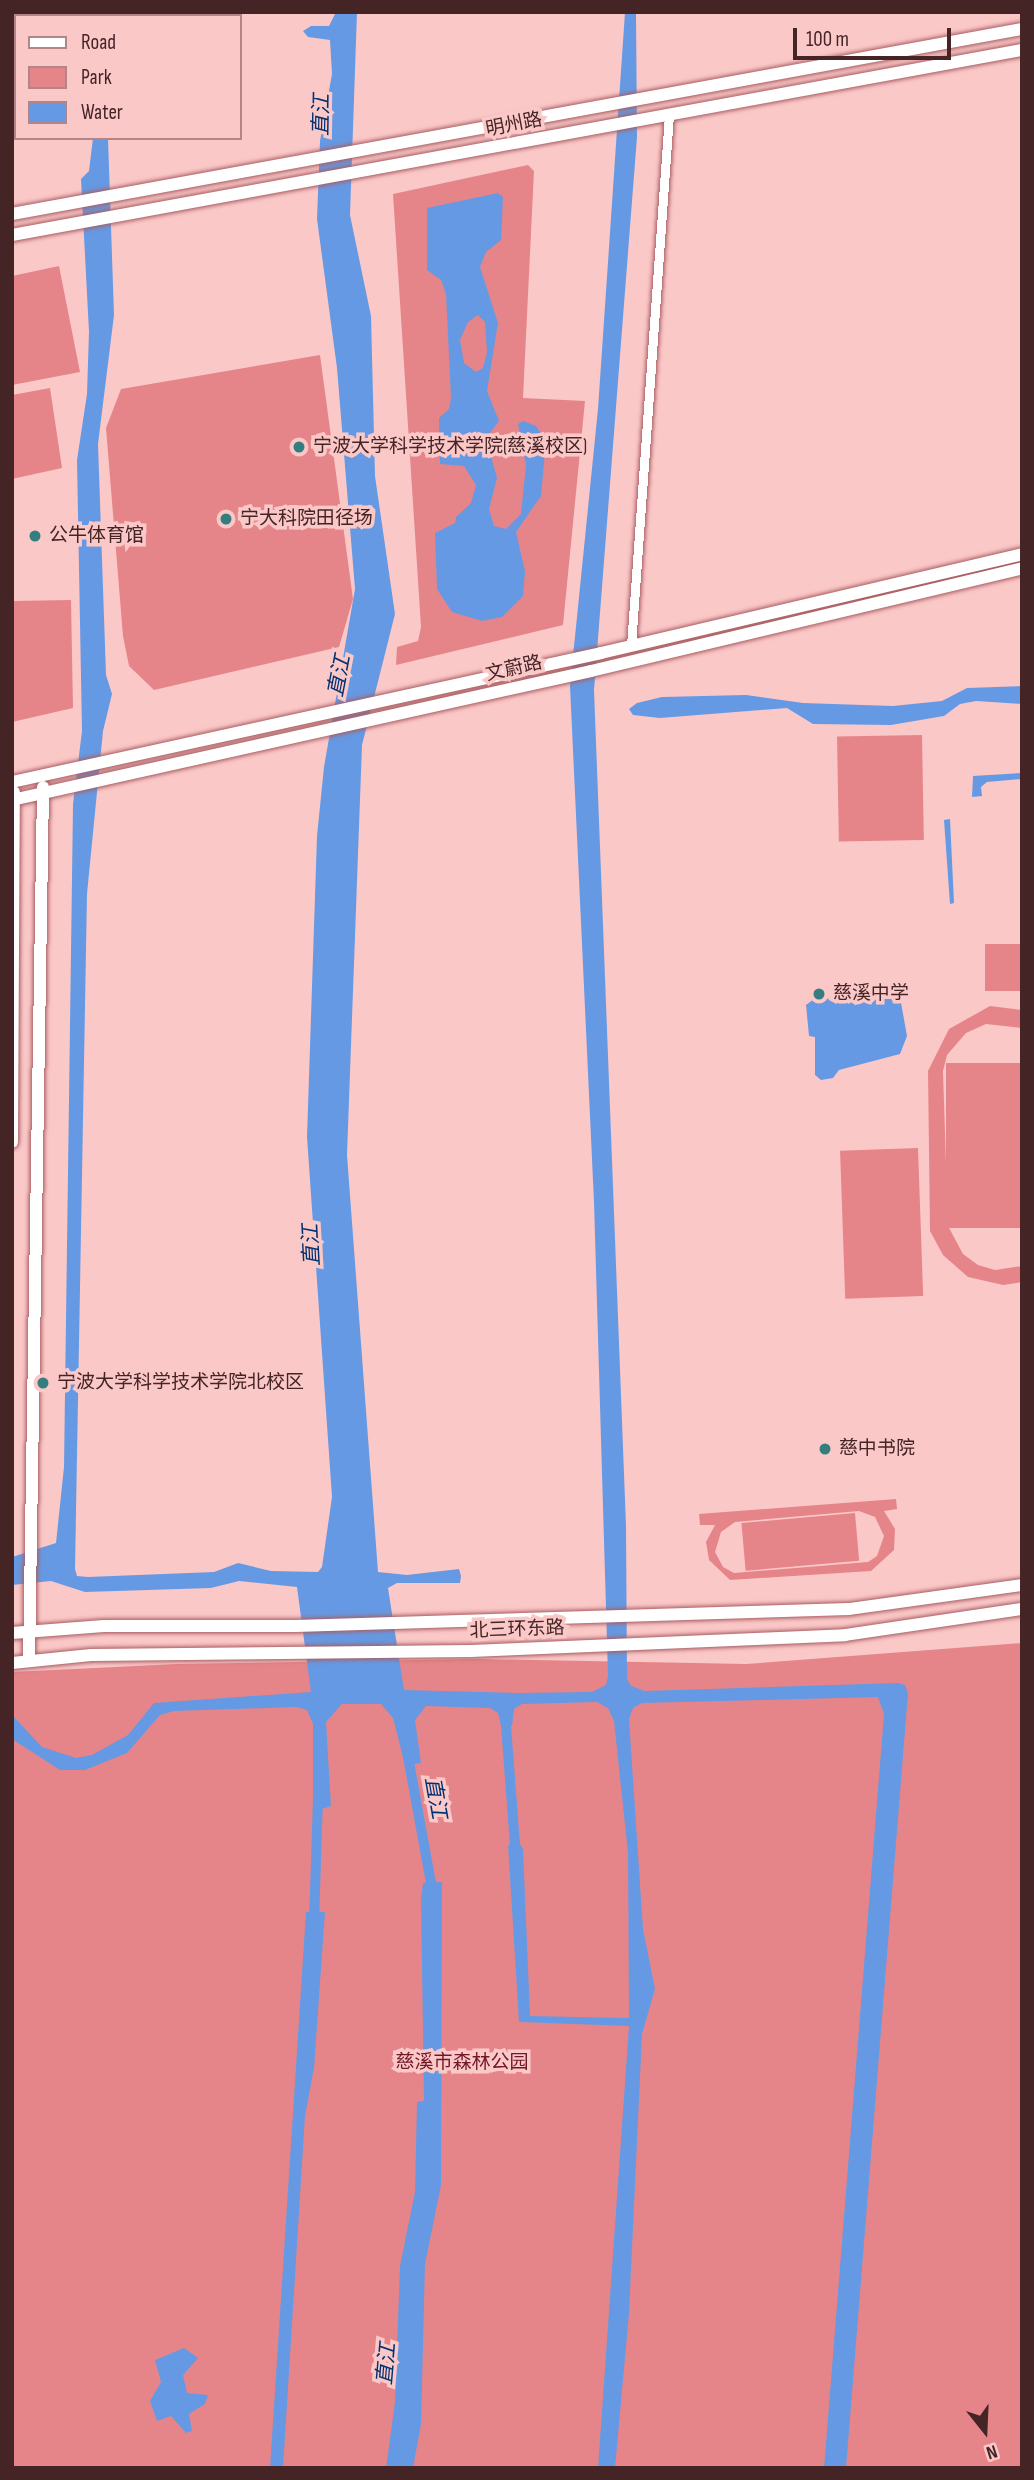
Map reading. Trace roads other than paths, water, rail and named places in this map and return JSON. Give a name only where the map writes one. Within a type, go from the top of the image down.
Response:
[{"type":"main road","name":"明州路","points":[[12,214],[309,163],[1022,29]]},
{"type":"main road","name":"明州路","points":[[12,235],[310,183],[1022,50]]},
{"type":"main road","name":"文蔚路","points":[[13,782],[596,654],[1022,554]]},
{"type":"main road","name":"文蔚路","points":[[13,799],[596,670],[1022,568]]},
{"type":"main road","points":[[29,1661],[44,775]]},
{"type":"main road","points":[[12,1142],[13,782]]},
{"type":"main road","name":"北三环东路","points":[[12,1633],[104,1626],[295,1626],[849,1609],[1022,1585]]},
{"type":"main road","name":"北三环东路","points":[[12,1663],[90,1655],[405,1652],[845,1635],[1022,1609]]},
{"type":"street","points":[[631,646],[669,115]]},
{"type":"water","points":[[336,12],[357,12],[350,215],[371,316],[375,476],[395,614],[362,745],[347,1155],[378,1572],[407,1575],[459,1569],[461,1576],[460,1583],[397,1583],[388,1588],[404,1690],[592,1692],[606,1685],[608,1676],[594,1202],[570,686],[598,409],[625,12],[636,12],[637,137],[594,690],[626,1526],[627,1679],[631,1686],[645,1691],[898,1683],[905,1685],[908,1693],[846,2468],[824,2468],[884,1714],[878,1697],[642,1703],[633,1708],[629,1719],[643,1929],[655,1989],[642,2034],[629,2313],[615,2468],[598,2468],[629,2026],[519,2022],[508,1845],[520,1844],[523,1849],[530,2016],[629,2018],[628,1853],[614,1721],[608,1708],[597,1702],[522,1704],[514,1709],[512,1726],[501,1726],[498,1713],[490,1708],[426,1706],[415,1720],[421,1763],[405,1765],[393,1718],[381,1704],[342,1704],[326,1722],[331,1806],[313,1812],[313,1724],[307,1710],[296,1707],[174,1711],[160,1715],[127,1753],[85,1770],[60,1770],[12,1739],[12,1715],[42,1747],[76,1758],[92,1755],[128,1735],[154,1703],[311,1692],[297,1587],[239,1581],[211,1588],[85,1592],[51,1581],[12,1585],[12,1557],[56,1543],[64,1467],[73,804],[82,731],[77,460],[87,394],[89,332],[81,179],[89,171],[93,140],[108,140],[114,315],[98,444],[106,675],[112,694],[103,731],[87,894],[75,1569],[77,1576],[88,1577],[214,1572],[238,1563],[271,1571],[318,1572],[322,1567],[332,1497],[307,1137],[317,836],[324,767],[355,589],[337,368],[317,219],[320,141],[332,74],[330,40],[308,37],[303,31],[311,26],[329,26]]},
{"type":"water","points":[[498,193],[503,197],[501,240],[486,252],[480,267],[498,323],[487,391],[499,421],[486,438],[497,478],[489,509],[494,526],[506,529],[521,514],[526,465],[518,424],[523,421],[536,426],[546,441],[541,496],[516,532],[525,571],[523,596],[502,617],[482,621],[452,612],[437,589],[435,533],[455,523],[456,517],[471,503],[476,485],[464,466],[440,464],[439,418],[449,409],[451,398],[446,294],[441,280],[427,270],[427,208]],"holes":[[[478,315],[485,322],[487,352],[483,368],[476,372],[464,363],[460,340],[468,322]]]},
{"type":"water","points":[[1022,686],[1022,704],[976,701],[960,704],[944,716],[891,725],[813,724],[787,708],[660,718],[633,715],[629,709],[637,703],[662,697],[746,695],[803,703],[893,706],[942,701],[967,688]]},
{"type":"water","points":[[1022,773],[1022,779],[987,782],[981,787],[982,796],[972,797],[973,776]]},
{"type":"water","points":[[950,819],[954,903],[950,904],[944,820]]},
{"type":"water","points":[[900,997],[907,1036],[900,1054],[839,1070],[833,1078],[821,1080],[815,1075],[815,1037],[809,1036],[806,1005],[814,999]]},
{"type":"water","points":[[442,1882],[441,2185],[425,2264],[421,2424],[413,2468],[386,2468],[395,2402],[400,2266],[415,2192],[417,2102],[424,2101],[421,1899],[423,1883]]},
{"type":"water","points":[[306,1912],[325,1912],[314,2068],[305,2116],[283,2468],[270,2468]]},
{"type":"water","points":[[184,2348],[198,2358],[183,2375],[187,2393],[208,2395],[205,2404],[189,2414],[192,2431],[186,2433],[171,2416],[157,2421],[150,2401],[161,2382],[155,2360]]},
{"type":"waterway","points":[[505,1712],[516,1857]]},
{"type":"waterway","name":"直江","points":[[407,1751],[433,1894]]},
{"type":"waterway","points":[[314,1924],[318,1796]]},
{"type":"place","name":"宁波大学科学技术学院(慈溪校区)","points":[[299,447]]},
{"type":"place","name":"宁大科院田径场","points":[[226,519]]},
{"type":"place","name":"公牛体育馆","points":[[35,536]]},
{"type":"place","name":"慈溪中学","points":[[819,994]]},
{"type":"place","name":"宁波大学科学技术学院北校区","points":[[43,1383]]},
{"type":"place","name":"慈中书院","points":[[825,1449]]},
{"type":"park label","name":"慈溪市森林公园","points":[[462,2063]]}]
